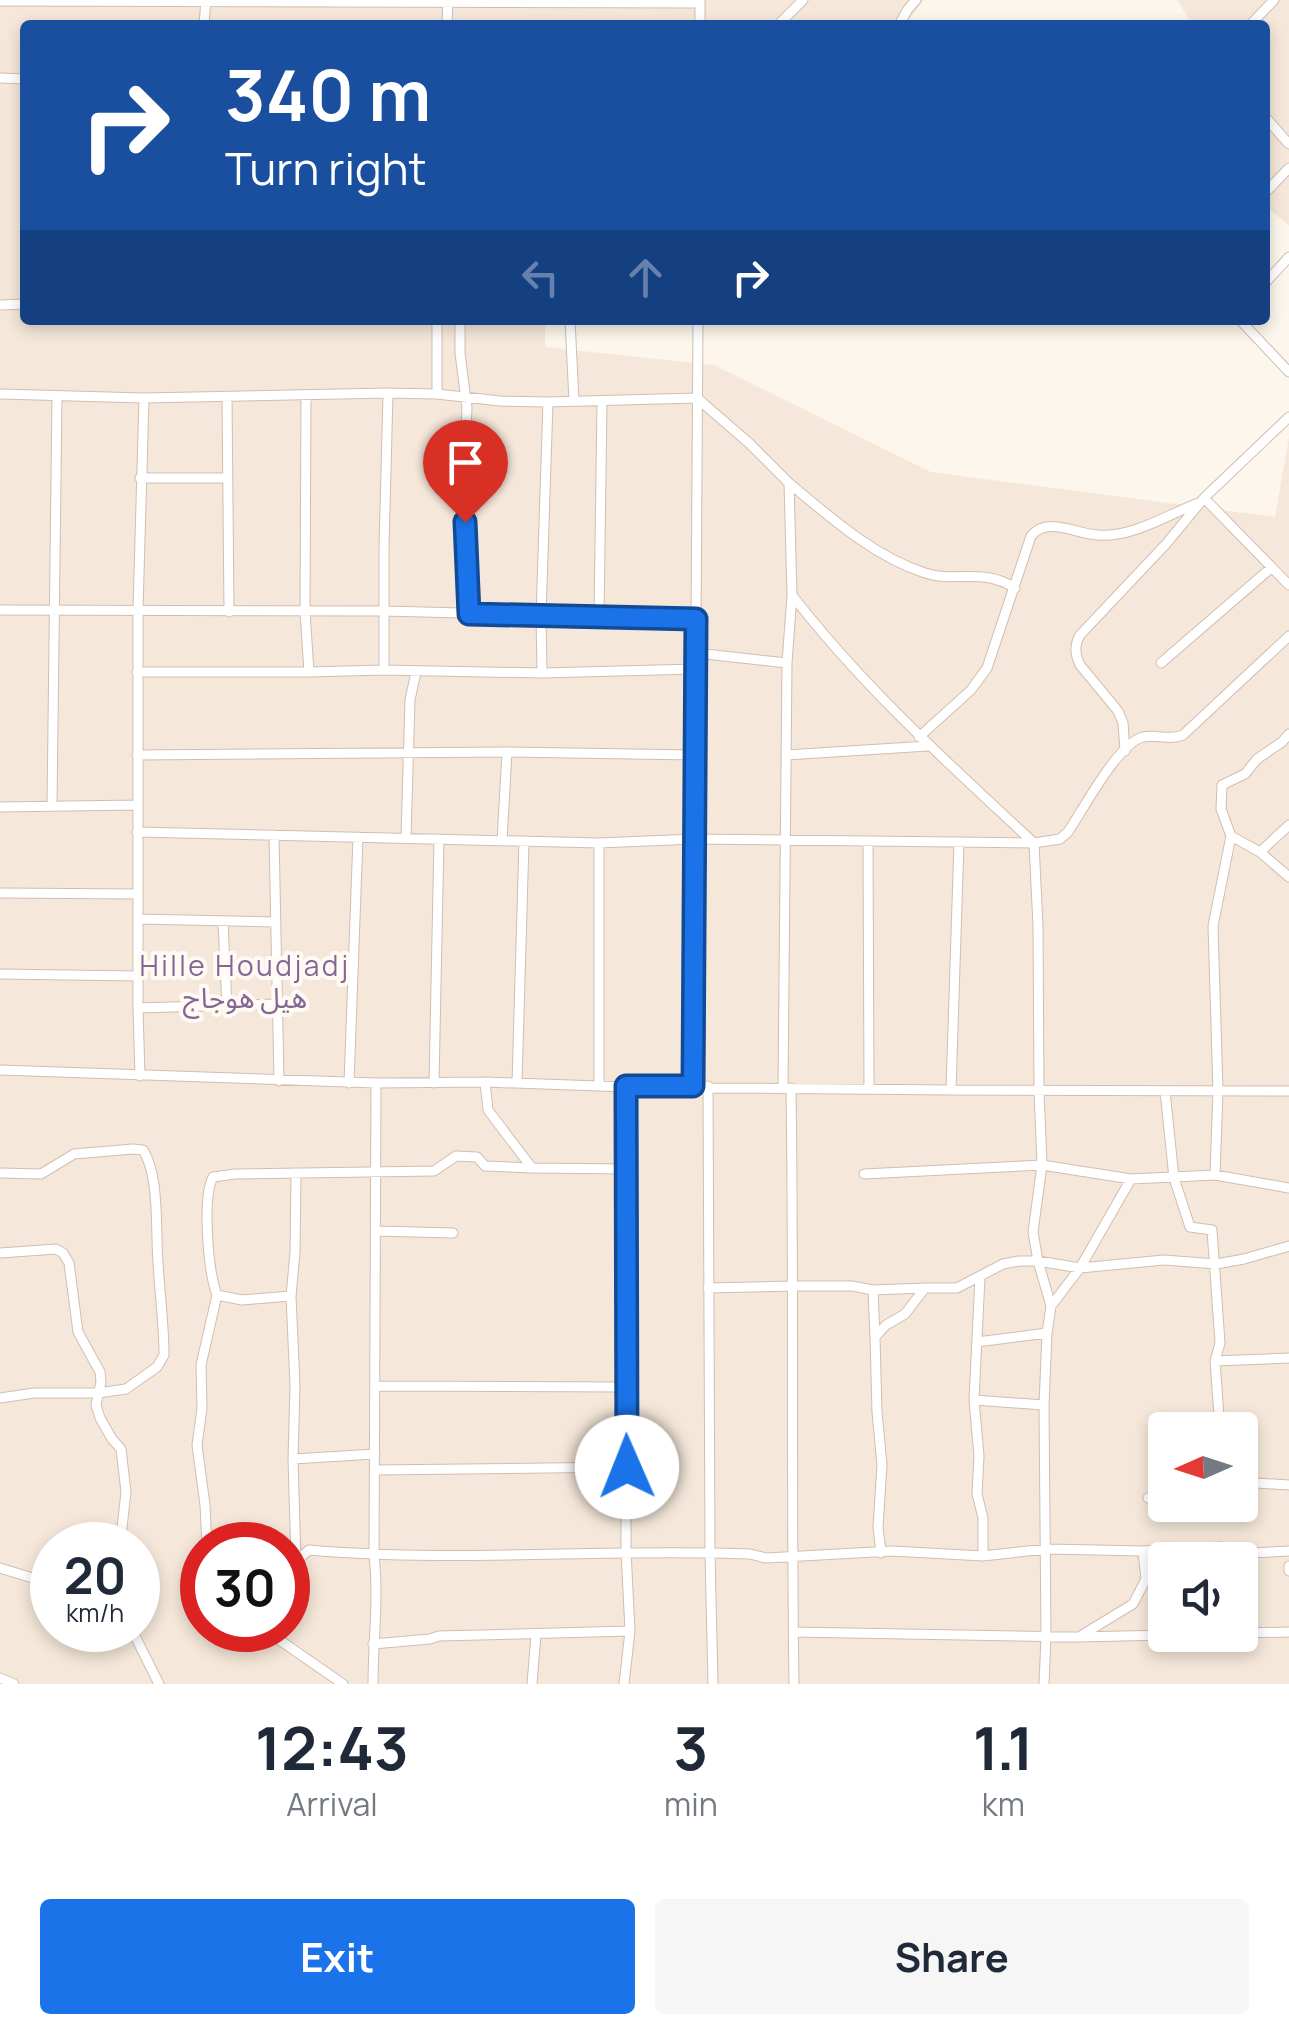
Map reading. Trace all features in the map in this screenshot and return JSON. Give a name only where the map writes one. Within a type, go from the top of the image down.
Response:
[{"type":"street","points":[[0,0],[700,2]]},
{"type":"street","points":[[783,20],[802,0]]},
{"type":"street","points":[[899,0],[908,9]]},
{"type":"street","points":[[902,20],[916,0]]},
{"type":"street","points":[[1255,20],[1274,0]]},
{"type":"street","points":[[1270,123],[1289,144]]},
{"type":"street","points":[[1270,188],[1289,168]]},
{"type":"street","points":[[1270,277],[1289,256]]},
{"type":"street","points":[[437,325],[437,394]]},
{"type":"street","points":[[460,325],[469,614]]},
{"type":"street","points":[[570,325],[574,401]]},
{"type":"street","points":[[693,1086],[698,325]]},
{"type":"street","points":[[1245,325],[1289,372]]},
{"type":"street","points":[[384,670],[388,393]]},
{"type":"street","points":[[0,394],[144,398],[388,393],[548,402],[697,398],[789,483],[882,554],[928,574],[999,578],[1014,588]]},
{"type":"street","points":[[52,806],[58,396]]},
{"type":"street","points":[[306,396],[309,672]]},
{"type":"street","points":[[227,397],[229,612]]},
{"type":"street","points":[[140,1076],[137,672],[144,398]]},
{"type":"street","points":[[600,618],[602,401]]},
{"type":"street","points":[[542,674],[548,402]]},
{"type":"street","points":[[1125,751],[1118,711],[1080,665],[1076,643],[1203,500],[1289,417]]},
{"type":"street","points":[[140,478],[226,478]]},
{"type":"street","points":[[789,483],[792,595],[786,662],[787,1088],[794,1286],[794,1684]]},
{"type":"street","points":[[1203,500],[1289,585]]},
{"type":"street","points":[[919,736],[971,690],[987,668],[1030,536],[1036,529],[1112,535],[1203,500]]},
{"type":"street","points":[[1162,663],[1270,568]]},
{"type":"street","points":[[792,595],[826,639],[919,736],[1034,843],[1042,1165],[1033,1232],[1051,1306]]},
{"type":"street","points":[[0,610],[385,611],[696,619]]},
{"type":"street","points":[[137,832],[599,843],[694,839],[1034,843],[1060,839],[1125,751],[1142,737],[1174,738],[1183,734],[1289,636]]},
{"type":"street","points":[[696,654],[786,662]]},
{"type":"street","points":[[137,672],[384,670],[542,674],[696,669]]},
{"type":"street","points":[[406,837],[410,700],[416,672]]},
{"type":"street","points":[[1215,1176],[1218,1091],[1213,926],[1232,836],[1220,809],[1222,785],[1245,774],[1257,759],[1289,734]]},
{"type":"street","points":[[786,755],[929,746]]},
{"type":"street","points":[[502,840],[507,752]]},
{"type":"street","points":[[137,755],[695,754]]},
{"type":"street","points":[[0,806],[137,804]]},
{"type":"street","points":[[1260,852],[1289,825]]},
{"type":"street","points":[[274,835],[279,1082]]},
{"type":"street","points":[[1232,836],[1260,852],[1289,877]]},
{"type":"street","points":[[349,1083],[358,837]]},
{"type":"street","points":[[434,1083],[440,839]]},
{"type":"street","points":[[517,1083],[524,841]]},
{"type":"street","points":[[868,841],[869,1089]]},
{"type":"street","points":[[951,1090],[959,842]]},
{"type":"street","points":[[599,843],[599,1086]]},
{"type":"street","points":[[0,893],[137,894]]},
{"type":"street","points":[[138,919],[275,922]]},
{"type":"street","points":[[223,923],[227,1006]]},
{"type":"street","points":[[0,974],[138,976]]},
{"type":"street","points":[[138,1008],[276,1004]]},
{"type":"street","points":[[0,1070],[376,1084],[1289,1091]]},
{"type":"street","points":[[486,1082],[488,1110],[532,1168]]},
{"type":"street","points":[[373,1684],[378,1598],[374,1556],[376,1084]]},
{"type":"street","points":[[624,1684],[630,1631],[626,1551],[626,1086]]},
{"type":"street","points":[[708,1086],[713,1684]]},
{"type":"street","points":[[1165,1091],[1174,1178],[1190,1227],[1212,1230],[1220,1342],[1215,1362],[1219,1412]]},
{"type":"street","points":[[0,1173],[41,1174],[74,1154],[144,1150],[157,1209],[164,1356],[158,1367],[126,1389],[0,1398]]},
{"type":"street","points":[[205,1522],[196,1445],[202,1408],[202,1366],[217,1294],[211,1280],[208,1234],[207,1188],[213,1177],[434,1171],[456,1156],[477,1157],[485,1166],[627,1168]]},
{"type":"street","points":[[864,1174],[1042,1165],[1131,1179],[1215,1176],[1289,1188]]},
{"type":"street","points":[[295,1522],[291,1296],[296,1173]]},
{"type":"street","points":[[1044,1684],[1046,1333],[1051,1306],[1080,1268],[1131,1179]]},
{"type":"street","points":[[376,1231],[453,1233]]},
{"type":"street","points":[[708,1288],[957,1288],[1003,1264],[1019,1261],[1080,1268],[1164,1260],[1216,1264],[1289,1246]]},
{"type":"street","points":[[0,1253],[56,1249],[68,1263],[78,1332],[100,1372],[96,1405],[112,1439],[121,1448],[126,1492],[123,1522]]},
{"type":"street","points":[[980,1277],[974,1400],[979,1456],[977,1494],[983,1518],[984,1556]]},
{"type":"street","points":[[875,1337],[905,1314],[924,1288]]},
{"type":"street","points":[[873,1290],[882,1464],[878,1527],[881,1553]]},
{"type":"street","points":[[217,1294],[242,1300],[291,1296]]},
{"type":"street","points":[[977,1342],[1046,1333]]},
{"type":"street","points":[[1215,1362],[1289,1358]]},
{"type":"street","points":[[376,1386],[625,1387]]},
{"type":"street","points":[[974,1400],[1044,1405]]},
{"type":"street","points":[[294,1459],[375,1454]]},
{"type":"street","points":[[374,1470],[627,1467]]},
{"type":"street","points":[[1258,1483],[1289,1485]]},
{"type":"street","points":[[310,1550],[374,1556],[626,1551],[750,1554],[766,1558],[892,1551],[984,1556],[1046,1549],[1143,1551],[1220,1547],[1250,1553],[1289,1551]]},
{"type":"street","points":[[1079,1637],[1133,1604],[1146,1579],[1143,1551]]},
{"type":"street","points":[[0,1568],[30,1577]]},
{"type":"street","points":[[374,1644],[439,1636],[630,1631]]},
{"type":"street","points":[[793,1632],[1148,1635]]},
{"type":"street","points":[[1258,1633],[1289,1632]]},
{"type":"street","points":[[532,1684],[536,1634]]},
{"type":"street","points":[[143,1652],[160,1684]]},
{"type":"street","points":[[296,1652],[343,1684]]},
{"type":"street","points":[[0,1678],[14,1684]]},
{"type":"shaded area","points":[[0,0],[924,0],[909,20],[20,20],[20,325],[545,325],[545,347],[714,365],[931,472],[1275,517],[1289,437],[1289,1684],[0,1684]]},
{"type":"shaded area","points":[[1177,0],[1289,0],[1289,226],[1270,209],[1270,20],[1189,19]]},
{"type":"district","name":"Hille Houdjadj هيل هوجاج","points":[[245,982]]},
{"type":"route","points":[[465,522],[469,614],[696,619],[693,1086],[626,1086],[627,1467]]}]
